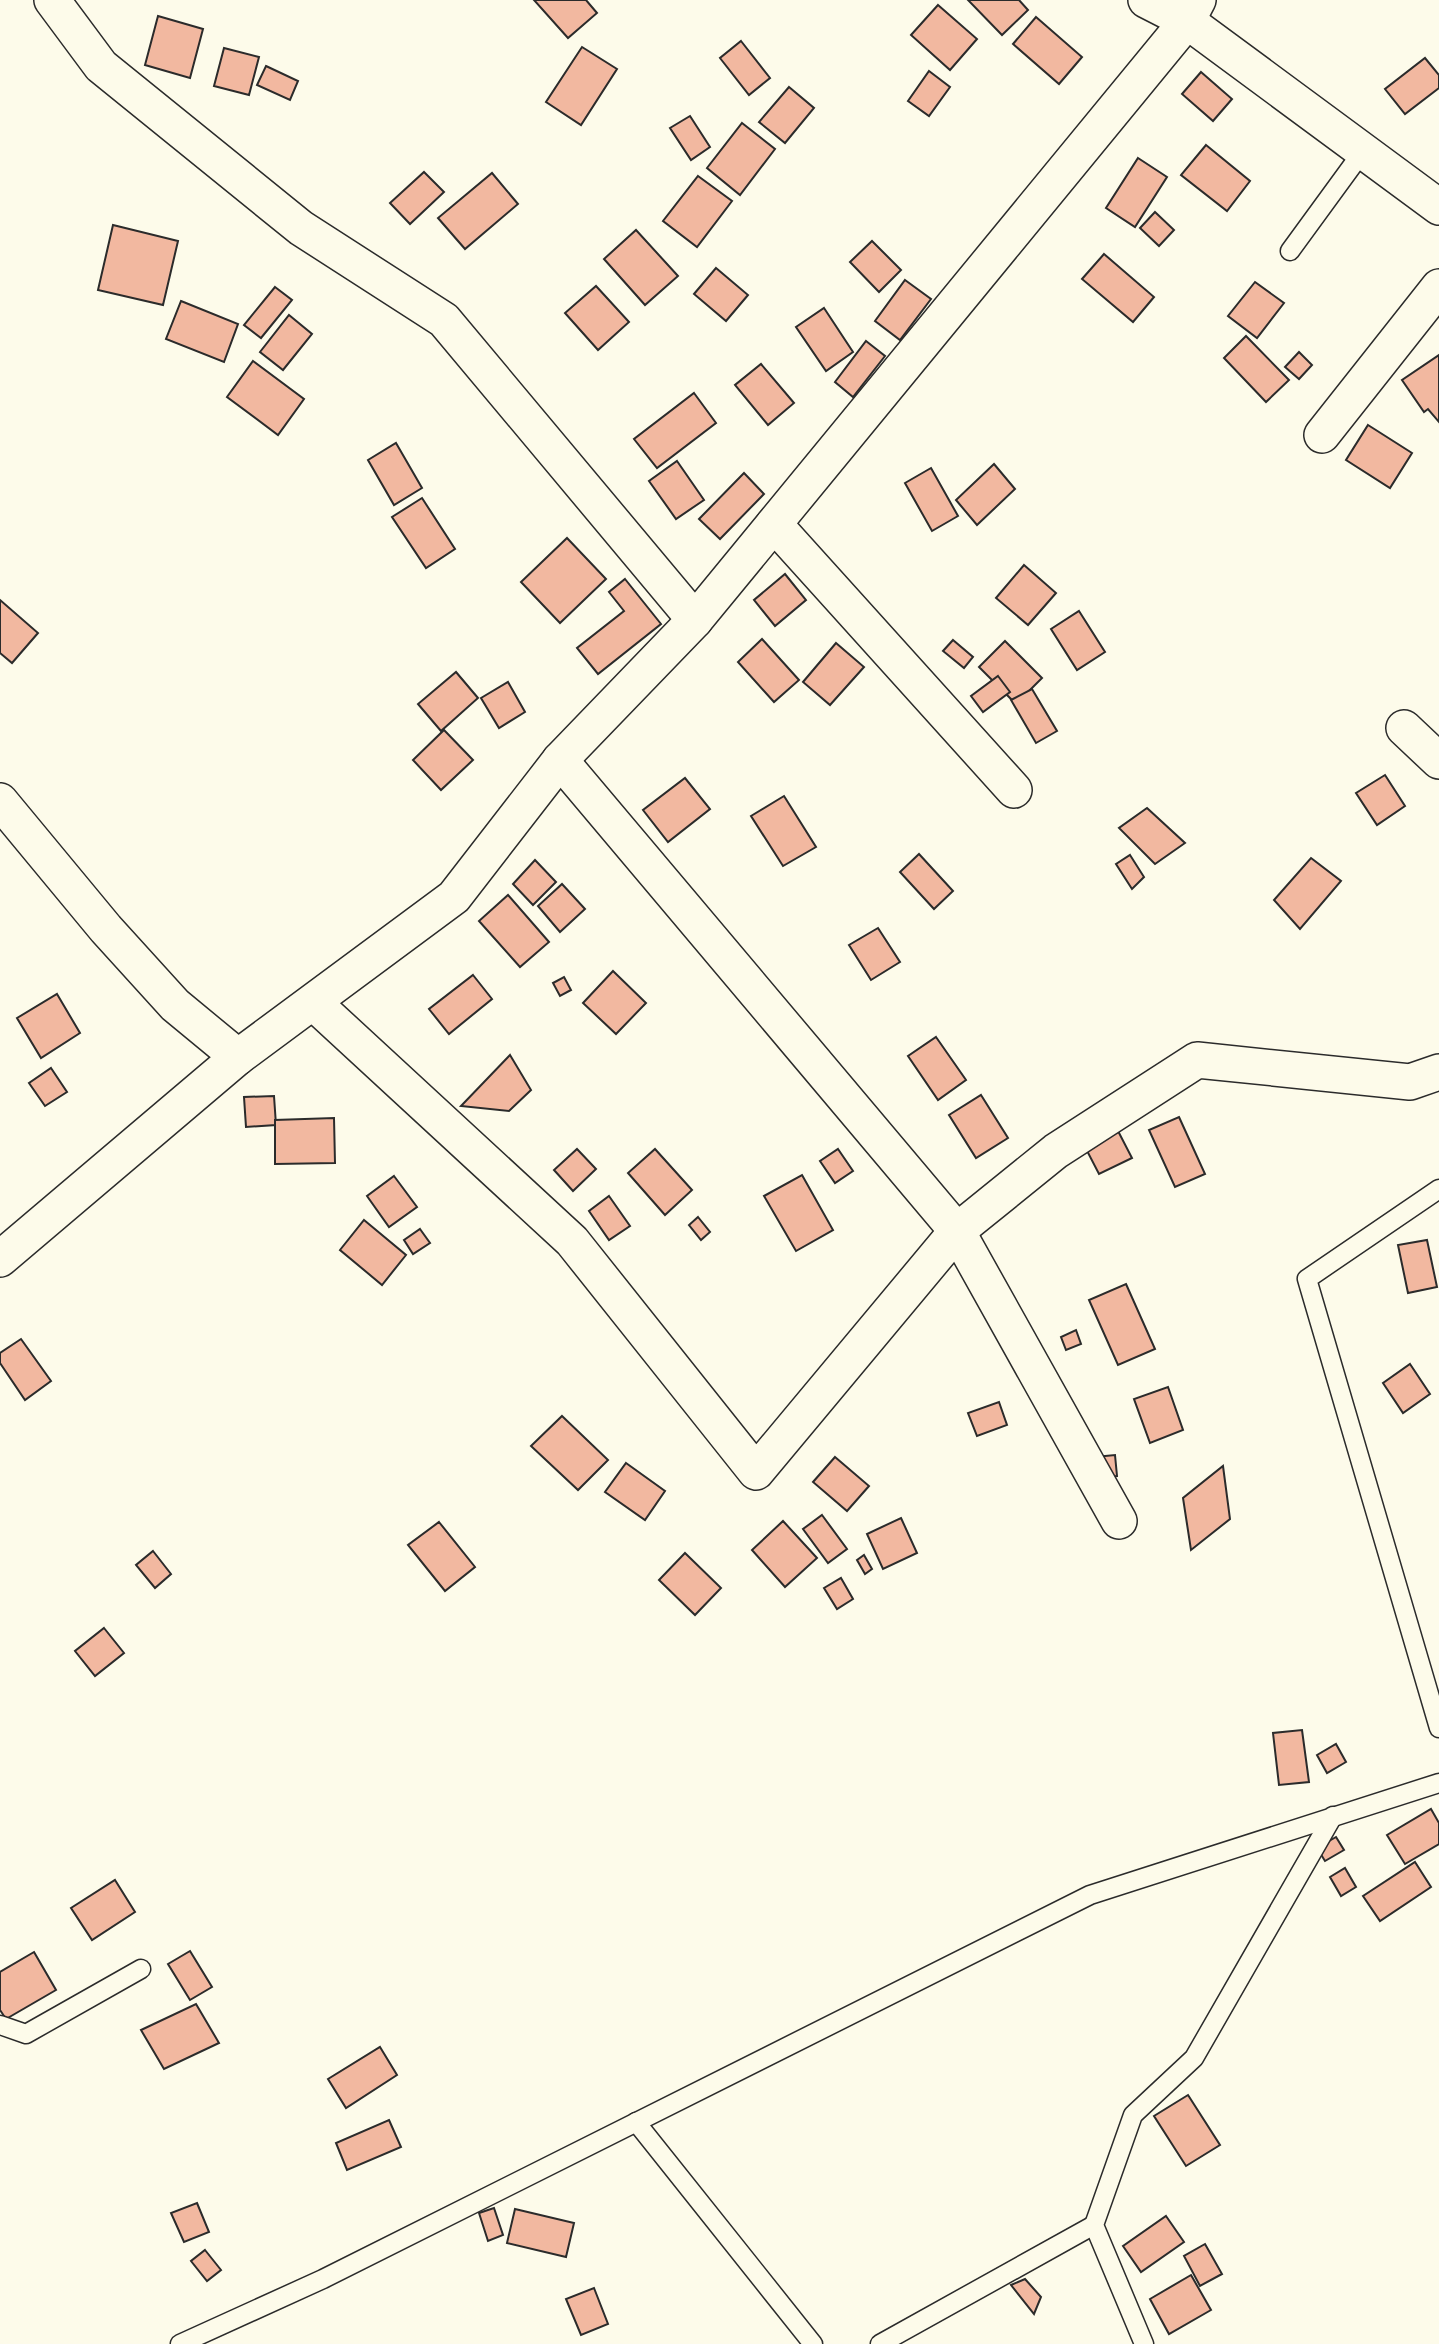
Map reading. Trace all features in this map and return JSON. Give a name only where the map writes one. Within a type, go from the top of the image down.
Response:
[{"type":"street","points":[[52,0],[101,66],[301,228],[444,320],[695,620]]},
{"type":"street","points":[[1146,0],[1193,11],[1363,151],[1439,207]]},
{"type":"street","points":[[0,1259],[239,1057],[454,897],[560,760],[695,620],[1193,11]]},
{"type":"street","points":[[1322,435],[1439,287]]},
{"type":"street","points":[[774,524],[1014,790]]},
{"type":"street","points":[[1404,727],[1439,761]]},
{"type":"street","points":[[560,760],[957,1231],[1119,1521]]},
{"type":"street","points":[[0,802],[106,929],[175,1005],[239,1057]]},
{"type":"street","points":[[314,1003],[572,1241],[756,1472],[957,1231],[1056,1151],[1197,1060],[1410,1082],[1439,1072]]},
{"type":"lane","points":[[1290,251],[1363,151]]},
{"type":"lane","points":[[1439,1189],[1307,1279],[1439,1728]]},
{"type":"lane","points":[[180,2344],[323,2279],[1090,1895],[1439,1783]]},
{"type":"lane","points":[[880,2344],[1094,2225],[1133,2115],[1194,2058],[1333,1816]]},
{"type":"lane","points":[[0,2025],[26,2034],[141,1969]]},
{"type":"lane","points":[[636,2122],[813,2344]]},
{"type":"lane","points":[[1094,2225],[1144,2344]]},
{"type":"building","points":[[534,0],[586,0],[597,13],[568,38]]},
{"type":"building","points":[[968,0],[1019,0],[1028,10],[1002,35]]},
{"type":"building","points":[[938,5],[977,39],[950,70],[911,35]]},
{"type":"building","points":[[158,16],[203,29],[190,78],[145,65]]},
{"type":"building","points":[[1036,17],[1082,57],[1059,84],[1013,44]]},
{"type":"building","points":[[741,41],[770,78],[749,95],[720,58]]},
{"type":"building","points":[[582,47],[617,69],[581,125],[546,102]]},
{"type":"building","points":[[224,48],[259,57],[249,95],[214,86]]},
{"type":"building","points":[[1425,58],[1439,75],[1439,88],[1405,114],[1385,89]]},
{"type":"building","points":[[266,66],[298,81],[290,100],[257,85]]},
{"type":"building","points":[[929,71],[950,87],[929,116],[908,101]]},
{"type":"building","points":[[1201,72],[1232,99],[1213,121],[1182,94]]},
{"type":"building","points":[[789,87],[814,108],[785,143],[759,122]]},
{"type":"building","points":[[690,116],[710,147],[691,160],[670,128]]},
{"type":"building","points":[[742,123],[775,149],[740,195],[707,168]]},
{"type":"building","points":[[1206,145],[1250,181],[1227,211],[1181,175]]},
{"type":"building","points":[[1138,158],[1167,177],[1135,227],[1106,208]]},
{"type":"building","points":[[424,172],[444,192],[410,224],[390,203]]},
{"type":"building","points":[[492,173],[518,204],[465,249],[438,218]]},
{"type":"building","points":[[698,176],[732,201],[697,247],[663,221]]},
{"type":"building","points":[[1155,212],[1174,230],[1159,246],[1140,228]]},
{"type":"building","points":[[113,225],[178,241],[163,305],[98,290]]},
{"type":"building","points":[[636,230],[678,276],[645,305],[604,259]]},
{"type":"building","points":[[872,241],[901,270],[879,292],[850,262]]},
{"type":"building","points":[[1104,254],[1154,297],[1133,322],[1082,279]]},
{"type":"building","points":[[716,268],[748,295],[726,321],[694,294]]},
{"type":"building","points":[[905,280],[931,299],[900,340],[875,321]]},
{"type":"building","points":[[1255,282],[1284,303],[1257,338],[1228,316]]},
{"type":"building","points":[[596,286],[629,322],[598,350],[565,313]]},
{"type":"building","points":[[275,287],[292,300],[261,338],[244,325]]},
{"type":"building","points":[[181,301],[238,324],[224,362],[166,339]]},
{"type":"building","points":[[824,308],[853,352],[826,371],[796,327]]},
{"type":"building","points":[[289,315],[312,334],[283,370],[260,352]]},
{"type":"building","points":[[1246,336],[1289,380],[1266,402],[1224,358]]},
{"type":"building","points":[[866,341],[885,356],[853,397],[835,382]]},
{"type":"building","points":[[1299,352],[1312,365],[1299,379],[1285,367]]},
{"type":"building","points":[[1439,355],[1439,422],[1428,409],[1424,412],[1402,380]]},
{"type":"building","points":[[253,361],[304,399],[278,435],[227,397]]},
{"type":"building","points":[[761,364],[794,403],[768,425],[735,385]]},
{"type":"building","points":[[694,393],[716,423],[657,468],[634,439]]},
{"type":"building","points":[[1368,425],[1412,453],[1390,488],[1346,460]]},
{"type":"building","points":[[396,443],[422,488],[394,505],[368,460]]},
{"type":"building","points":[[677,461],[704,500],[676,519],[649,481]]},
{"type":"building","points":[[994,464],[1015,489],[977,525],[956,500]]},
{"type":"building","points":[[931,468],[958,516],[932,531],[905,483]]},
{"type":"building","points":[[744,473],[764,494],[720,539],[699,519]]},
{"type":"building","points":[[422,498],[455,549],[426,568],[392,517]]},
{"type":"building","points":[[567,538],[606,579],[560,623],[521,582]]},
{"type":"building","points":[[1024,565],[1056,593],[1028,625],[996,598]]},
{"type":"building","points":[[785,574],[806,600],[775,626],[754,600]]},
{"type":"building","points":[[625,579],[661,624],[598,674],[577,648],[624,611],[609,592]]},
{"type":"building","points":[[0,600],[38,633],[12,663],[0,653]]},
{"type":"building","points":[[1079,611],[1105,652],[1077,670],[1051,629]]},
{"type":"building","points":[[762,639],[799,680],[774,702],[738,662]]},
{"type":"building","points":[[953,640],[973,657],[964,668],[943,651]]},
{"type":"building","points":[[1005,641],[1042,678],[1016,704],[979,667]]},
{"type":"building","points":[[836,643],[864,667],[830,705],[803,682]]},
{"type":"building","points":[[456,672],[478,698],[441,731],[418,704]]},
{"type":"building","points":[[998,676],[1010,692],[983,712],[971,696]]},
{"type":"building","points":[[508,682],[525,712],[499,728],[481,698]]},
{"type":"building","points":[[1032,689],[1057,731],[1036,743],[1011,700]]},
{"type":"building","points":[[444,730],[473,760],[441,790],[413,760]]},
{"type":"building","points":[[1385,775],[1405,806],[1377,825],[1356,793]]},
{"type":"building","points":[[685,778],[710,809],[668,842],[643,810]]},
{"type":"building","points":[[784,796],[816,847],[783,866],[751,816]]},
{"type":"building","points":[[1147,808],[1185,843],[1155,864],[1119,828]]},
{"type":"building","points":[[919,854],[953,891],[934,909],[900,872]]},
{"type":"building","points":[[1130,855],[1144,877],[1132,889],[1116,864]]},
{"type":"building","points":[[1311,858],[1341,881],[1300,929],[1274,900]]},
{"type":"building","points":[[535,860],[556,882],[533,905],[513,884]]},
{"type":"building","points":[[562,884],[585,909],[560,932],[538,906]]},
{"type":"building","points":[[508,895],[549,942],[520,967],[479,921]]},
{"type":"building","points":[[878,928],[900,962],[871,980],[849,945]]},
{"type":"building","points":[[613,971],[646,1003],[616,1034],[583,1003]]},
{"type":"building","points":[[473,975],[492,999],[449,1034],[429,1009]]},
{"type":"building","points":[[564,977],[571,990],[560,996],[553,983]]},
{"type":"building","points":[[57,994],[80,1033],[41,1058],[17,1018]]},
{"type":"building","points":[[936,1037],[966,1080],[938,1100],[908,1056]]},
{"type":"building","points":[[510,1055],[531,1090],[509,1111],[461,1106]]},
{"type":"building","points":[[51,1068],[67,1092],[45,1106],[29,1083]]},
{"type":"building","points":[[981,1095],[1008,1138],[976,1158],[949,1115]]},
{"type":"building","points":[[274,1096],[276,1125],[246,1127],[244,1097]]},
{"type":"building","points":[[1179,1117],[1205,1174],[1175,1187],[1149,1130]]},
{"type":"building","points":[[334,1118],[335,1163],[275,1164],[275,1120]]},
{"type":"building","points":[[1117,1129],[1132,1158],[1099,1174],[1084,1145]]},
{"type":"building","points":[[577,1149],[596,1169],[573,1191],[554,1170]]},
{"type":"building","points":[[655,1149],[692,1190],[665,1215],[628,1173]]},
{"type":"building","points":[[838,1149],[853,1171],[835,1183],[820,1161]]},
{"type":"building","points":[[802,1175],[833,1230],[796,1251],[764,1196]]},
{"type":"building","points":[[394,1176],[417,1207],[389,1227],[367,1196]]},
{"type":"building","points":[[609,1196],[630,1226],[609,1240],[589,1211]]},
{"type":"building","points":[[698,1217],[710,1232],[701,1240],[689,1225]]},
{"type":"building","points":[[364,1220],[406,1255],[382,1285],[340,1250]]},
{"type":"building","points":[[420,1229],[430,1243],[413,1254],[404,1240]]},
{"type":"building","points":[[1427,1240],[1437,1287],[1408,1293],[1398,1245]]},
{"type":"building","points":[[1126,1284],[1155,1349],[1118,1365],[1089,1300]]},
{"type":"building","points":[[1076,1330],[1081,1344],[1066,1350],[1061,1337]]},
{"type":"building","points":[[21,1339],[51,1381],[25,1400],[0,1363],[0,1353]]},
{"type":"building","points":[[1410,1364],[1430,1394],[1403,1413],[1383,1383]]},
{"type":"building","points":[[1168,1387],[1183,1430],[1150,1443],[1134,1399]]},
{"type":"building","points":[[999,1402],[1007,1425],[977,1436],[968,1413]]},
{"type":"building","points":[[562,1416],[608,1460],[578,1490],[531,1446]]},
{"type":"building","points":[[1115,1455],[1117,1476],[1096,1477],[1095,1457]]},
{"type":"building","points":[[835,1457],[869,1486],[847,1511],[813,1482]]},
{"type":"building","points":[[626,1463],[665,1491],[645,1520],[605,1492]]},
{"type":"building","points":[[1223,1466],[1230,1519],[1191,1550],[1183,1498]]},
{"type":"building","points":[[822,1515],[847,1549],[828,1563],[803,1529]]},
{"type":"building","points":[[901,1518],[917,1553],[883,1569],[867,1534]]},
{"type":"building","points":[[783,1521],[817,1558],[785,1587],[752,1550]]},
{"type":"building","points":[[439,1522],[475,1567],[445,1591],[408,1545]]},
{"type":"building","points":[[153,1551],[171,1574],[155,1588],[136,1565]]},
{"type":"building","points":[[685,1553],[721,1588],[695,1615],[659,1580]]},
{"type":"building","points":[[864,1555],[872,1569],[865,1574],[857,1560]]},
{"type":"building","points":[[841,1578],[853,1599],[837,1609],[824,1588]]},
{"type":"building","points":[[104,1628],[124,1653],[95,1676],[75,1651]]},
{"type":"building","points":[[1302,1730],[1309,1782],[1279,1785],[1273,1733]]},
{"type":"building","points":[[1336,1744],[1346,1762],[1327,1773],[1317,1755]]},
{"type":"building","points":[[1431,1809],[1439,1823],[1439,1844],[1405,1864],[1387,1835]]},
{"type":"building","points":[[1336,1837],[1344,1850],[1325,1861],[1317,1848]]},
{"type":"building","points":[[1415,1862],[1431,1887],[1380,1921],[1363,1896]]},
{"type":"building","points":[[1345,1868],[1356,1887],[1341,1896],[1330,1877]]},
{"type":"building","points":[[115,1880],[135,1912],[92,1940],[71,1908]]},
{"type":"building","points":[[190,1951],[212,1987],[190,2000],[168,1964]]},
{"type":"building","points":[[34,1952],[56,1990],[6,2019],[0,2010],[0,1972]]},
{"type":"building","points":[[196,2004],[219,2043],[164,2069],[141,2030]]},
{"type":"building","points":[[380,2047],[397,2075],[346,2108],[328,2079]]},
{"type":"building","points":[[1188,2095],[1220,2145],[1186,2166],[1154,2116]]},
{"type":"building","points":[[389,2120],[401,2147],[347,2170],[336,2143]]},
{"type":"building","points":[[197,2203],[209,2232],[184,2242],[171,2213]]},
{"type":"building","points":[[494,2208],[503,2235],[488,2241],[479,2213]]},
{"type":"building","points":[[515,2209],[574,2223],[566,2257],[507,2243]]},
{"type":"building","points":[[1166,2216],[1184,2242],[1141,2272],[1123,2246]]},
{"type":"building","points":[[1205,2244],[1222,2274],[1200,2286],[1184,2256]]},
{"type":"building","points":[[205,2250],[221,2270],[207,2281],[191,2261]]},
{"type":"building","points":[[1191,2275],[1211,2310],[1169,2334],[1150,2299]]},
{"type":"building","points":[[1025,2279],[1041,2297],[1034,2314],[1011,2285]]},
{"type":"building","points":[[594,2288],[608,2324],[581,2335],[566,2299]]}]
